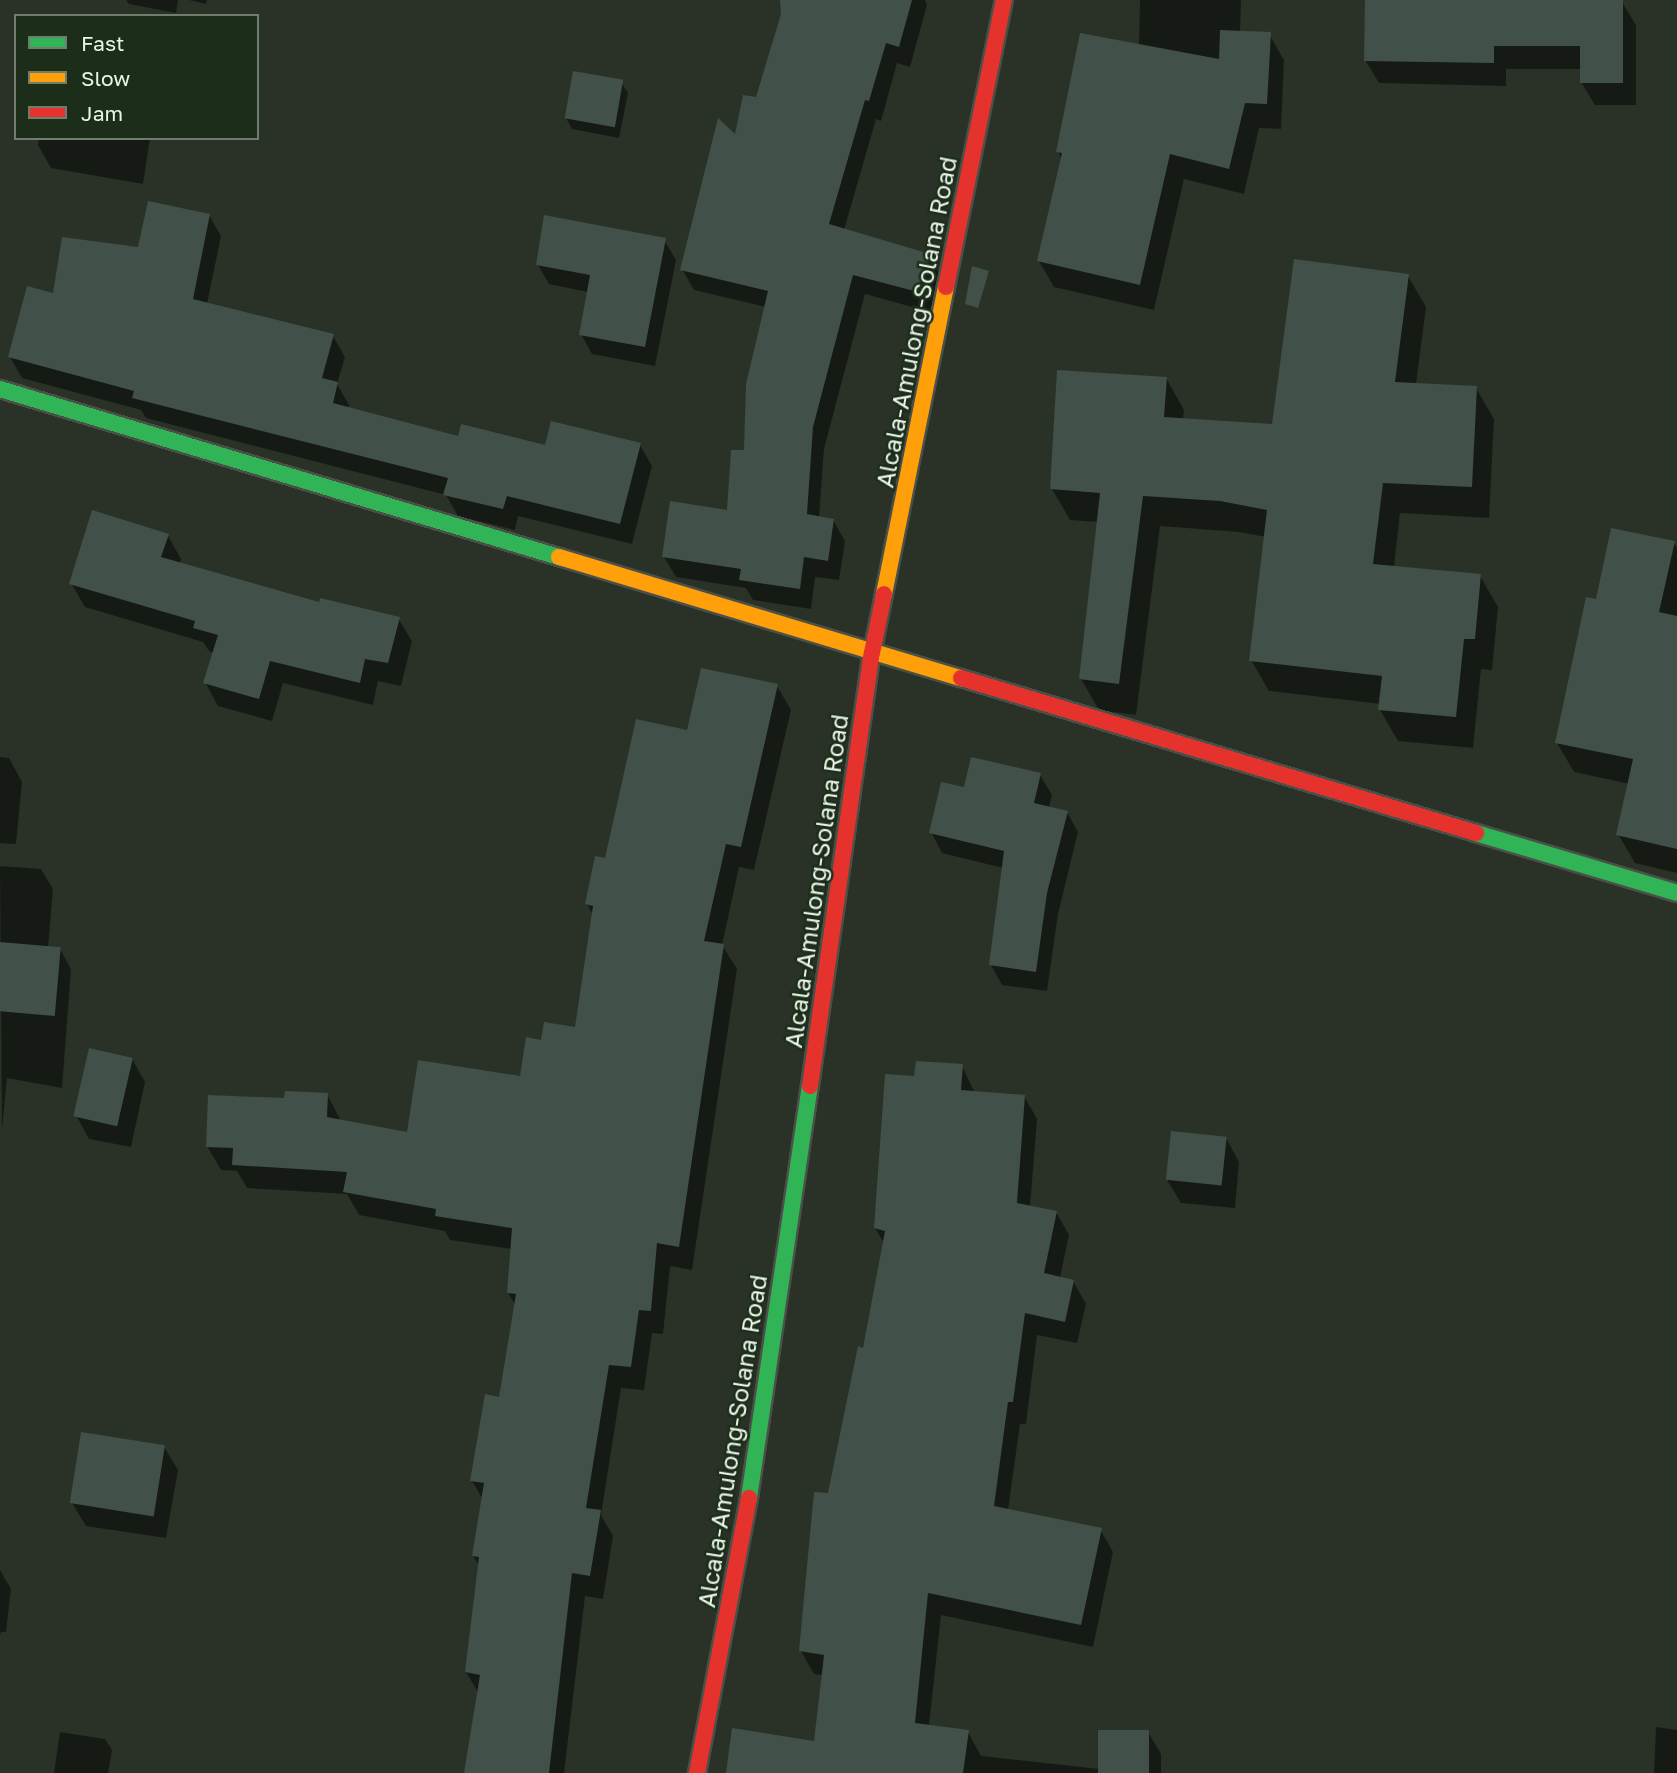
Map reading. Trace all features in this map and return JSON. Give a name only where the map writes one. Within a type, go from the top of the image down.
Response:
[{"type":"main road","name":"Alcala-Amulong-Solana Road","points":[[697,1773],[753,1478],[872,653],[1004,0]]},
{"type":"main road","points":[[0,389],[1677,893]]},
{"type":"building","points":[[780,0],[912,0],[899,47],[886,43],[869,101],[865,100],[829,224],[930,254],[922,293],[853,275],[813,427],[807,514],[834,519],[828,561],[804,557],[800,589],[739,580],[741,569],[662,557],[670,501],[727,510],[731,450],[744,450],[746,384],[768,291],[680,270],[718,118],[735,134],[743,95],[756,97],[781,14]]},
{"type":"building","points":[[1365,0],[1623,0],[1623,83],[1580,83],[1580,46],[1494,46],[1494,63],[1364,61]]},
{"type":"building","points":[[1220,30],[1271,32],[1267,104],[1245,103],[1229,169],[1170,154],[1140,285],[1037,261],[1062,153],[1056,152],[1080,33],[1219,59]]},
{"type":"building","points":[[573,71],[623,80],[615,127],[565,118]]},
{"type":"building","points":[[148,201],[210,214],[193,299],[334,334],[322,378],[338,382],[333,403],[458,436],[461,424],[545,445],[551,421],[641,443],[620,524],[507,496],[503,509],[443,495],[448,478],[132,398],[134,391],[8,357],[27,286],[53,293],[62,237],[138,247]]},
{"type":"building","points":[[544,215],[666,238],[645,347],[579,335],[590,275],[536,265]]},
{"type":"building","points":[[1294,259],[1409,274],[1395,382],[1477,386],[1472,487],[1383,483],[1373,564],[1481,574],[1475,639],[1464,639],[1456,717],[1378,710],[1382,676],[1249,661],[1267,510],[1220,501],[1143,496],[1119,684],[1079,679],[1100,493],[1050,489],[1057,370],[1167,377],[1164,417],[1272,424]]},
{"type":"building","points":[[972,266],[989,271],[978,308],[965,304]]},
{"type":"building","points":[[92,510],[169,534],[161,557],[319,602],[320,598],[400,617],[388,663],[365,659],[360,683],[270,661],[259,699],[203,683],[218,635],[193,628],[195,621],[69,584]]},
{"type":"building","points":[[1611,528],[1675,541],[1659,612],[1677,616],[1677,849],[1616,835],[1633,759],[1555,743],[1586,597],[1596,599]]},
{"type":"building","points":[[701,668],[778,684],[741,847],[726,844],[704,941],[724,944],[679,1247],[657,1243],[651,1311],[639,1310],[631,1367],[609,1365],[586,1508],[601,1510],[590,1576],[572,1573],[549,1773],[464,1773],[480,1675],[465,1672],[479,1557],[472,1556],[484,1483],[470,1481],[485,1394],[499,1397],[516,1294],[507,1293],[512,1228],[435,1216],[436,1209],[343,1192],[347,1172],[232,1165],[233,1148],[206,1147],[208,1095],[284,1098],[285,1091],[328,1093],[327,1117],[407,1132],[418,1060],[520,1076],[526,1037],[541,1040],[544,1022],[575,1027],[593,906],[585,904],[595,856],[605,858],[636,719],[687,730]]},
{"type":"building","points":[[971,757],[1041,773],[1034,803],[1068,811],[1047,893],[1036,972],[989,965],[1004,851],[929,833],[941,782],[964,787]]},
{"type":"building","points":[[0,942],[61,947],[55,1016],[0,1011]]},
{"type":"building","points":[[89,1048],[133,1058],[117,1126],[73,1116]]},
{"type":"building","points":[[916,1061],[963,1064],[961,1090],[1025,1095],[1017,1203],[1057,1211],[1044,1273],[1074,1280],[1065,1322],[1025,1313],[1013,1402],[1008,1402],[994,1506],[1102,1528],[1081,1625],[928,1593],[915,1723],[969,1730],[963,1773],[726,1773],[732,1728],[814,1741],[824,1655],[799,1651],[814,1492],[828,1493],[858,1346],[863,1348],[885,1231],[874,1228],[885,1074],[914,1076]]},
{"type":"building","points":[[1171,1131],[1227,1137],[1222,1186],[1166,1180]]},
{"type":"building","points":[[81,1432],[165,1445],[154,1516],[70,1503]]},
{"type":"building","points":[[1098,1730],[1149,1730],[1149,1773],[1098,1773]]},
{"type":"traffic: fast","points":[[0,389],[559,557]]},
{"type":"traffic: fast","points":[[1476,833],[1677,893]]},
{"type":"traffic: fast","points":[[749,1498],[810,1086]]},
{"type":"traffic: slow","points":[[884,594],[946,287]]},
{"type":"traffic: slow","points":[[559,557],[961,678]]},
{"type":"traffic: jam","points":[[946,287],[1004,0]]},
{"type":"traffic: jam","points":[[810,1086],[872,653],[884,594]]},
{"type":"traffic: jam","points":[[961,678],[1476,833]]},
{"type":"traffic: jam","points":[[697,1773],[749,1498]]}]
